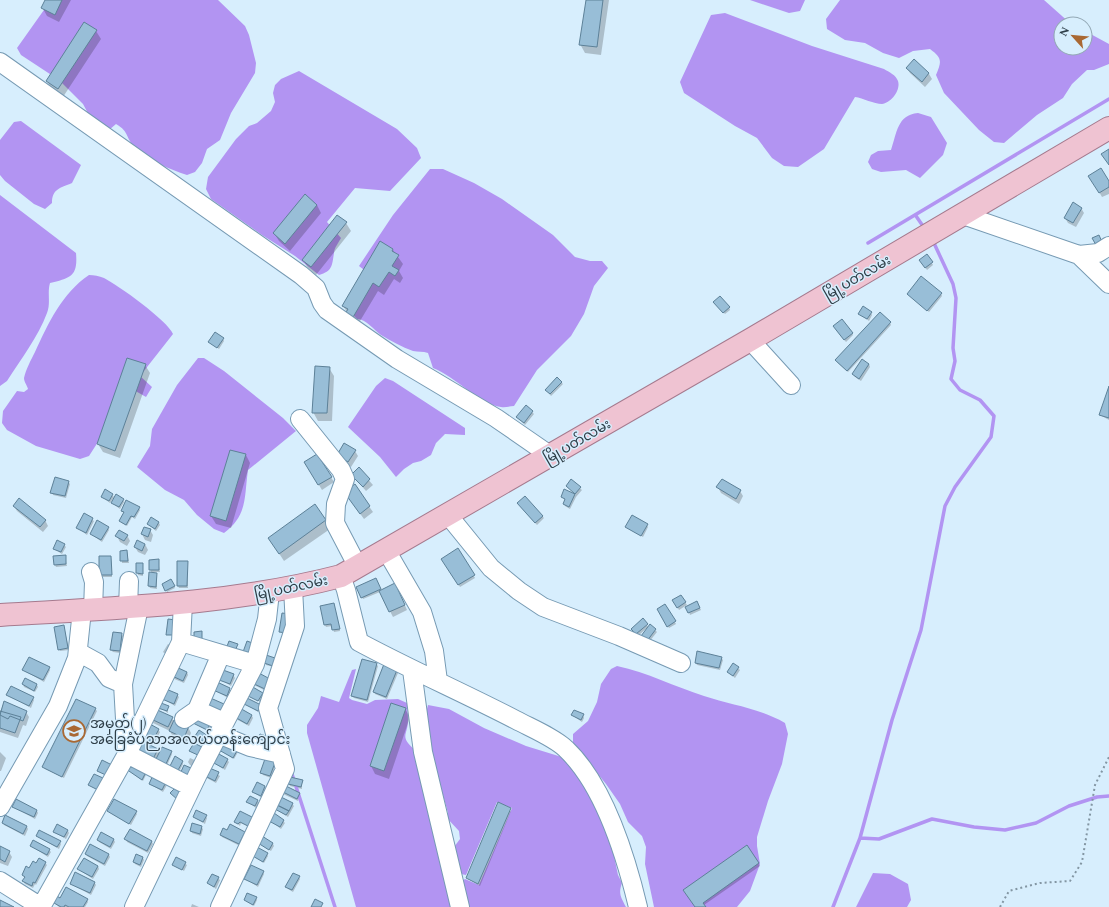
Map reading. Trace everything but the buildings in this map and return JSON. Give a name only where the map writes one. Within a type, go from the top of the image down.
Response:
[{"type":"main road","name":"မြို့ပတ်လမ်း","points":[[0,615],[134,608],[184,603],[292,588],[349,571],[551,456],[1109,128]]},
{"type":"street","points":[[0,62],[301,275],[316,288],[322,303],[328,310],[397,359],[496,418],[551,456]]},
{"type":"street","points":[[963,215],[1079,254],[1098,252],[1109,246]]},
{"type":"street","points":[[1079,254],[1109,284]]},
{"type":"street","points":[[750,340],[791,385]]},
{"type":"street","points":[[300,419],[341,470],[345,479],[336,504],[335,523],[349,571],[346,590],[359,642],[412,670],[438,681],[538,732],[565,748],[576,760],[605,806],[633,884],[638,907]]},
{"type":"street","points":[[448,515],[491,568],[543,608],[612,633],[681,663]]},
{"type":"street","points":[[386,550],[422,612],[434,651],[438,681]]},
{"type":"street","points":[[0,807],[58,706],[78,652],[94,582],[90,572]]},
{"type":"street","points":[[127,754],[123,684],[134,608],[129,582]]},
{"type":"street","points":[[220,907],[286,769],[268,708],[295,626],[292,588]]},
{"type":"street","points":[[134,907],[191,787],[255,664],[267,619],[270,592]]},
{"type":"street","points":[[0,882],[41,907],[127,754],[181,642],[184,603]]},
{"type":"street","points":[[181,642],[255,664]]},
{"type":"street","points":[[78,652],[98,663],[109,678],[123,684]]},
{"type":"street","points":[[222,654],[190,714],[221,728],[250,747],[281,754]]},
{"type":"street","points":[[412,670],[423,752],[460,907]]},
{"type":"street","points":[[127,754],[191,787]]},
{"type":"path","points":[[1000,907],[1009,891],[1040,883],[1070,881],[1082,862],[1095,785],[1109,757]]},
{"type":"shaded area","points":[[51,0],[218,0],[245,26],[249,35],[256,63],[255,73],[231,113],[220,140],[207,149],[202,163],[195,172],[187,175],[166,167],[146,156],[132,144],[126,132],[120,127],[116,124],[109,130],[90,117],[83,104],[59,80],[21,55],[17,48]]},
{"type":"shaded area","points":[[750,0],[805,0],[800,11],[789,13]]},
{"type":"shaded area","points":[[840,0],[1044,0],[1062,16],[1053,16],[1053,56],[1093,56],[1093,35],[1109,44],[1109,64],[1094,70],[1087,70],[1072,84],[1063,98],[1037,115],[1004,143],[994,142],[979,130],[944,93],[936,75],[940,60],[939,57],[930,49],[913,51],[899,58],[883,53],[865,43],[845,40],[827,29],[826,19]]},
{"type":"shaded area","points":[[725,13],[812,46],[884,69],[896,77],[899,85],[897,92],[892,99],[882,104],[855,97],[824,149],[798,167],[784,166],[772,158],[757,138],[735,126],[684,93],[680,82],[711,15]]},
{"type":"shaded area","points":[[299,71],[397,129],[417,148],[421,158],[390,191],[355,188],[327,222],[341,238],[335,249],[331,267],[327,272],[319,275],[295,256],[211,199],[206,189],[208,177],[236,139],[249,126],[257,123],[271,111],[275,102],[273,93],[275,85],[281,79]]},
{"type":"shaded area","points":[[918,113],[931,117],[947,143],[943,155],[920,178],[906,170],[881,172],[872,169],[868,162],[871,155],[878,151],[891,150],[902,121],[911,114]]},
{"type":"shaded area","points":[[21,121],[81,165],[72,183],[55,192],[52,198],[52,203],[45,209],[34,204],[5,181],[0,175],[0,140],[14,122]]},
{"type":"shaded area","points":[[430,169],[443,169],[474,183],[502,199],[553,235],[575,257],[590,261],[602,261],[608,268],[594,286],[584,314],[571,336],[537,370],[514,406],[501,407],[493,405],[476,396],[450,377],[433,368],[428,353],[413,351],[393,342],[381,335],[364,321],[357,319],[350,312],[372,276],[359,266],[393,215]]},
{"type":"shaded area","points":[[0,195],[76,253],[76,267],[72,275],[50,283],[48,309],[39,331],[7,381],[0,386]]},
{"type":"shaded area","points":[[89,275],[104,278],[131,295],[153,312],[173,334],[140,376],[152,387],[146,397],[132,389],[89,456],[80,459],[36,446],[7,430],[2,423],[3,411],[17,391],[24,392],[28,389],[24,379],[26,371],[57,310],[63,300],[79,282]]},
{"type":"shaded area","points":[[198,358],[204,358],[224,371],[283,418],[296,431],[248,470],[244,505],[232,526],[224,533],[214,529],[197,515],[184,500],[165,490],[137,467],[150,446],[152,429],[177,385]]},
{"type":"shaded area","points":[[385,378],[393,381],[465,428],[465,435],[445,434],[436,443],[431,455],[421,461],[413,463],[396,477],[380,457],[348,427],[376,386]]},
{"type":"shaded area","points":[[617,666],[639,672],[704,696],[755,710],[785,723],[788,734],[782,764],[768,801],[757,837],[760,864],[750,891],[737,907],[654,907],[645,864],[646,847],[642,836],[628,822],[620,804],[573,743],[573,734],[588,721],[597,702],[601,684],[611,669]]},
{"type":"shaded area","points":[[356,669],[349,698],[352,700],[367,704],[375,700],[398,699],[407,703],[408,725],[405,735],[409,745],[414,749],[455,907],[356,907],[307,733],[307,725],[318,708],[321,696],[339,702],[352,670]]},
{"type":"shaded area","points":[[428,705],[449,709],[484,728],[526,746],[565,758],[575,770],[601,817],[614,856],[618,875],[622,883],[620,893],[626,907],[462,907],[462,881],[465,879],[479,885],[512,808],[497,802],[466,875],[461,874],[454,847],[460,839],[459,831],[446,817],[448,813],[427,737],[430,733],[425,717]]},
{"type":"shaded area","points":[[873,873],[890,874],[908,884],[911,900],[907,907],[856,907]]},
{"type":"waterway","points":[[868,243],[1109,99]]},
{"type":"waterway","points":[[916,216],[925,229]]},
{"type":"waterway","points":[[833,907],[860,838],[892,720],[921,630],[945,506],[955,487],[991,437],[994,416],[980,400],[960,390],[951,379],[955,361],[953,348],[956,298],[953,284],[933,241]]},
{"type":"waterway","points":[[291,771],[335,907]]},
{"type":"waterway","points":[[860,838],[879,839],[932,819],[974,827],[1005,830],[1036,823],[1069,806],[1097,797],[1109,796]]},
{"type":"place","name":"အမှတ်(၂) အခြေခံပညာအလယ်တန်းကျောင်း","points":[[74,731]]}]
